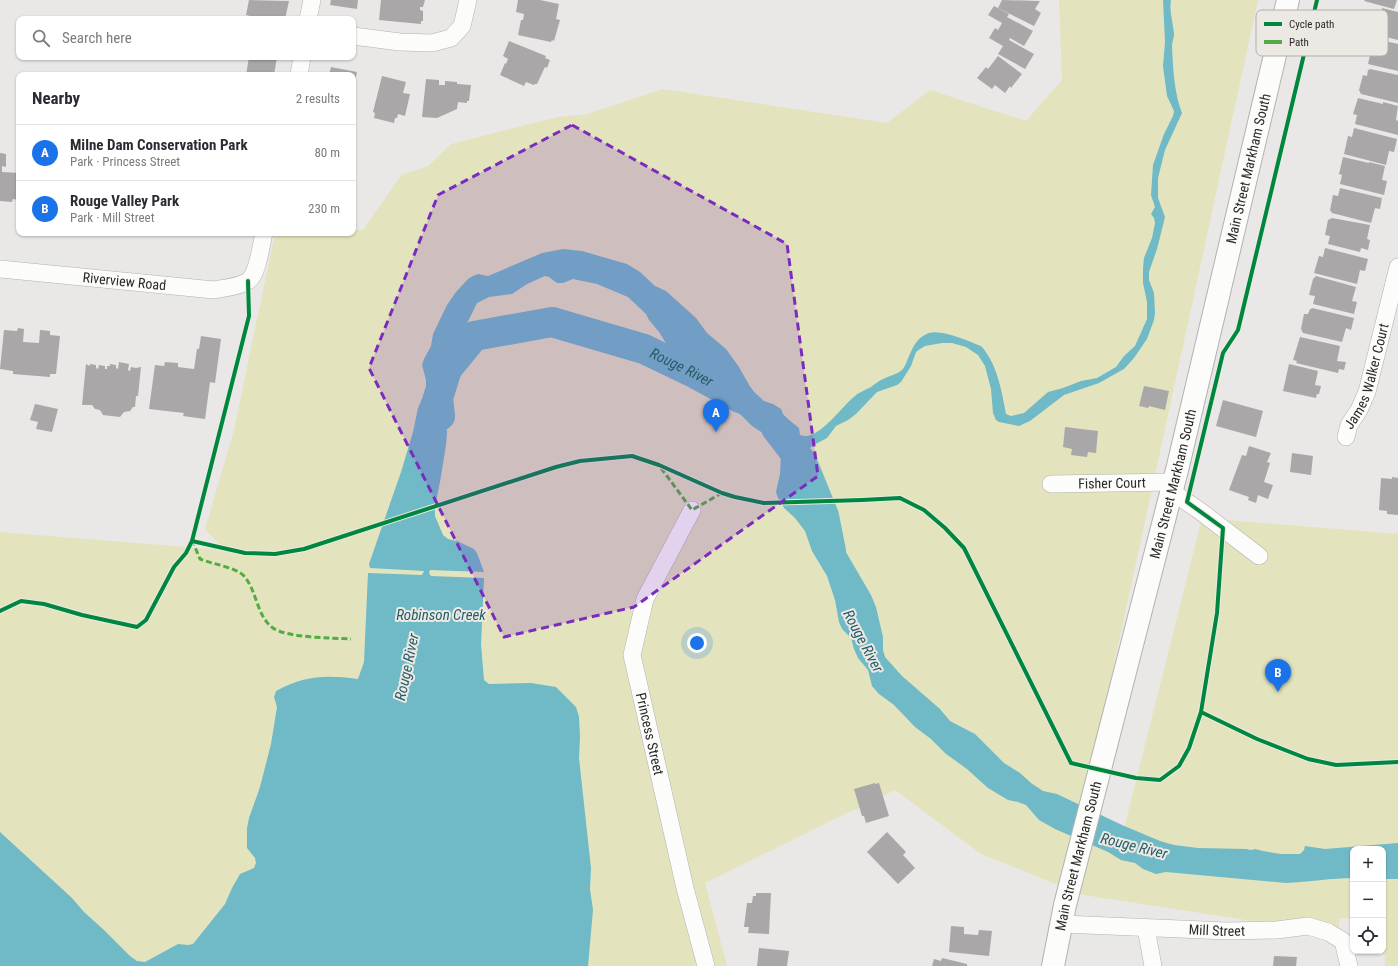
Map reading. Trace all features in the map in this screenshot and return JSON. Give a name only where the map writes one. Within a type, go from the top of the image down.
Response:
[{"type":"main road","name":"Main Street Markham South","points":[[1286,10],[1288,0]]},
{"type":"main road","name":"Main Street Markham South","points":[[1052,966],[1110,728],[1172,487],[1275,56]]},
{"type":"street","points":[[309,16],[312,0]]},
{"type":"street","points":[[356,36],[400,42],[432,43],[451,38],[462,26],[468,0]]},
{"type":"street","points":[[300,72],[302,60]]},
{"type":"street","name":"Riverview Road","points":[[0,269],[214,290],[235,286],[248,281],[256,270],[263,236]]},
{"type":"street","name":"James Walker Court","points":[[1346,437],[1350,425],[1367,392],[1398,267]]},
{"type":"street","name":"Fisher Court","points":[[1051,484],[1172,487]]},
{"type":"street","points":[[1172,487],[1200,511],[1259,556]]},
{"type":"street","name":"Princess Street","points":[[692,510],[645,599],[632,655],[685,888],[706,966]]},
{"type":"street","name":"Mill Street","points":[[1064,914],[1146,928],[1227,931],[1276,930],[1308,926],[1328,932],[1343,941],[1349,966]]},
{"type":"street","points":[[1146,928],[1153,966]]},
{"type":"highlighted area","points":[[572,125],[787,244],[818,476],[634,607],[504,637],[369,368],[438,195]]},
{"type":"green space","points":[[1059,0],[1258,0],[1110,683],[1074,826],[1120,844],[1202,518],[1398,534],[1398,966],[1385,966],[1386,846],[1350,846],[1350,919],[1340,918],[1337,942],[1298,928],[1083,895],[981,854],[895,790],[857,810],[853,810],[705,883],[727,966],[0,966],[0,532],[224,550],[205,529],[234,430],[274,236],[356,236],[356,230],[363,230],[401,175],[428,166],[451,144],[558,117],[587,114],[663,89],[887,123],[930,90],[1026,121],[1062,80]]},
{"type":"water","name":"Robinson Creek","points":[[1163,0],[1171,0],[1174,34],[1172,46],[1173,71],[1177,97],[1182,113],[1165,150],[1158,178],[1158,198],[1165,217],[1157,249],[1149,272],[1149,280],[1154,293],[1154,320],[1147,339],[1134,358],[1124,369],[1099,383],[1064,395],[1030,421],[1019,426],[996,420],[993,413],[991,389],[985,366],[978,355],[966,347],[952,343],[925,346],[916,352],[911,366],[901,382],[897,385],[877,392],[856,414],[836,426],[827,438],[812,446],[800,462],[801,478],[806,494],[816,506],[828,514],[835,522],[843,547],[871,595],[876,607],[883,637],[883,650],[885,657],[902,676],[940,709],[950,721],[975,734],[1004,763],[1020,773],[1031,783],[1043,791],[1057,794],[1122,825],[1160,841],[1174,845],[1198,848],[1255,849],[1281,854],[1300,854],[1304,850],[1305,846],[1325,849],[1350,847],[1350,878],[1286,883],[1166,872],[1156,874],[1143,869],[1135,863],[1121,860],[1108,852],[1055,829],[1039,820],[1026,805],[1008,800],[988,788],[915,727],[894,705],[879,694],[872,686],[868,670],[858,658],[851,638],[842,629],[827,576],[812,551],[805,531],[795,518],[784,508],[778,498],[776,492],[780,474],[781,454],[774,440],[752,426],[733,409],[691,364],[667,345],[646,314],[628,297],[597,284],[573,279],[563,283],[557,283],[545,276],[527,284],[512,294],[489,297],[477,303],[448,362],[445,377],[444,402],[447,432],[446,445],[435,506],[435,516],[443,535],[448,539],[457,541],[474,549],[484,572],[430,570],[429,573],[431,576],[484,578],[481,644],[484,680],[489,684],[531,683],[556,687],[576,707],[579,717],[579,758],[591,868],[590,889],[593,910],[588,966],[0,966],[0,832],[72,898],[84,912],[137,961],[145,962],[178,944],[193,944],[225,904],[240,874],[254,868],[256,863],[255,858],[247,848],[247,828],[260,787],[271,744],[277,707],[274,697],[276,691],[307,679],[336,677],[358,679],[364,662],[368,573],[422,575],[424,571],[370,568],[369,564],[401,472],[413,432],[418,408],[426,389],[426,380],[422,365],[424,359],[431,346],[433,334],[447,305],[468,279],[478,274],[488,276],[542,253],[563,249],[582,251],[627,264],[640,272],[655,286],[666,291],[696,318],[707,333],[726,349],[739,367],[752,390],[764,401],[781,409],[784,416],[799,428],[800,435],[807,436],[814,434],[861,392],[881,380],[901,371],[917,341],[924,335],[934,332],[948,334],[981,346],[987,353],[995,369],[1001,387],[1006,414],[1011,416],[1024,413],[1048,392],[1081,381],[1097,378],[1116,367],[1124,356],[1135,346],[1147,319],[1147,302],[1143,283],[1143,268],[1144,258],[1152,238],[1155,223],[1151,214],[1155,207],[1151,195],[1153,165],[1174,111],[1167,96],[1163,66],[1165,42]]},
{"type":"water","points":[[1398,843],[1398,879],[1386,879],[1386,846],[1362,846]]},
{"type":"building","points":[[249,0],[289,1],[286,16],[246,15]]},
{"type":"building","points":[[331,0],[358,0],[357,9],[330,5]]},
{"type":"building","points":[[381,0],[425,0],[423,7],[420,7],[420,10],[423,11],[423,21],[421,21],[421,24],[379,20]]},
{"type":"building","points":[[518,0],[540,0],[559,4],[556,19],[560,20],[554,41],[552,40],[551,42],[518,35],[521,20],[523,20],[524,14],[516,12]]},
{"type":"building","points":[[1002,0],[1040,1],[1035,9],[1041,13],[1034,26],[998,8]]},
{"type":"building","points":[[1397,0],[1394,9],[1364,1]]},
{"type":"building","points":[[994,6],[1009,14],[1007,17],[1033,31],[1024,46],[1010,38],[1009,40],[1034,54],[1025,69],[998,54],[1003,46],[989,38],[995,28],[998,30],[1002,23],[988,15]]},
{"type":"building","points":[[1382,8],[1398,12],[1398,40],[1388,38],[1388,10],[1382,10]]},
{"type":"building","points":[[509,41],[546,56],[545,58],[550,60],[537,84],[534,85],[526,82],[524,86],[500,75],[508,59],[503,56]]},
{"type":"building","points":[[1388,42],[1398,44],[1398,71],[1368,64],[1370,56],[1388,56]]},
{"type":"building","points":[[998,56],[1022,74],[1005,93],[995,85],[992,89],[977,78],[986,67],[988,69]]},
{"type":"building","points":[[248,60],[276,60],[274,72],[246,72]]},
{"type":"building","points":[[331,67],[357,72],[356,77],[356,72],[330,72]]},
{"type":"building","points":[[1370,69],[1398,75],[1398,103],[1361,94],[1359,90],[1363,75],[1367,76],[1368,70]]},
{"type":"building","points":[[382,76],[406,82],[403,93],[410,94],[405,116],[398,114],[394,123],[374,118],[375,113],[373,112]]},
{"type":"building","points":[[426,79],[439,80],[439,85],[445,85],[445,81],[471,85],[469,101],[467,101],[467,103],[458,102],[457,109],[437,118],[422,117]]},
{"type":"building","points":[[1358,98],[1398,106],[1396,120],[1398,121],[1398,135],[1355,124],[1357,115],[1353,114]]},
{"type":"building","points":[[1354,128],[1397,139],[1394,152],[1389,151],[1386,165],[1344,154],[1348,136],[1352,137]]},
{"type":"building","points":[[0,153],[6,154],[6,167],[2,166],[2,172],[16,173],[16,200],[13,199],[12,202],[0,201]]},
{"type":"building","points":[[1343,157],[1385,166],[1382,180],[1387,181],[1384,195],[1340,184],[1342,175],[1339,174]]},
{"type":"building","points":[[1340,188],[1382,198],[1380,209],[1375,208],[1371,223],[1332,213],[1330,210],[1333,195],[1338,196]]},
{"type":"building","points":[[1332,218],[1370,225],[1367,239],[1370,240],[1368,250],[1361,248],[1360,252],[1328,244],[1330,236],[1325,235],[1328,220]]},
{"type":"building","points":[[1325,248],[1368,259],[1365,271],[1360,270],[1357,284],[1314,273],[1319,256],[1323,257]]},
{"type":"building","points":[[1316,276],[1356,287],[1352,301],[1357,302],[1354,314],[1313,304],[1315,296],[1309,295],[1313,279]]},
{"type":"building","points":[[1312,308],[1354,318],[1351,330],[1346,328],[1342,342],[1303,333],[1301,329],[1304,314],[1308,314]]},
{"type":"building","points":[[18,328],[24,329],[23,342],[39,343],[40,330],[50,331],[50,335],[60,336],[56,374],[50,374],[50,377],[13,374],[13,371],[0,369],[4,330],[17,331]]},
{"type":"building","points":[[201,336],[221,339],[215,383],[210,382],[205,419],[183,416],[184,413],[149,409],[155,365],[164,366],[165,362],[178,363],[178,367],[194,369],[197,349],[199,349]]},
{"type":"building","points":[[1300,337],[1340,346],[1337,361],[1346,362],[1344,370],[1339,369],[1338,373],[1296,363],[1297,361],[1293,360]]},
{"type":"building","points":[[119,362],[129,364],[128,370],[130,371],[131,367],[141,367],[138,396],[136,396],[135,407],[133,407],[130,411],[124,412],[120,417],[103,415],[100,410],[95,409],[92,405],[82,405],[86,364],[90,366],[90,364],[96,365],[96,368],[98,369],[99,365],[105,366],[105,369],[107,369],[107,366],[110,366],[110,364],[116,365],[116,368],[118,369]]},
{"type":"building","points":[[1289,364],[1318,371],[1315,385],[1321,386],[1319,394],[1317,394],[1316,398],[1283,391]]},
{"type":"building","points":[[1144,386],[1169,391],[1165,410],[1149,406],[1148,408],[1139,406]]},
{"type":"building","points":[[1223,400],[1263,411],[1256,437],[1216,426]]},
{"type":"building","points":[[35,404],[58,409],[52,432],[36,429],[38,422],[30,420]]},
{"type":"building","points":[[1065,427],[1098,431],[1096,453],[1088,452],[1087,457],[1071,455],[1072,449],[1063,447]]},
{"type":"building","points":[[1249,446],[1271,453],[1267,462],[1270,463],[1264,482],[1273,485],[1268,499],[1258,495],[1256,503],[1248,500],[1249,497],[1229,490],[1242,455],[1246,456]]},
{"type":"building","points":[[1292,453],[1313,456],[1311,475],[1290,472]]},
{"type":"building","points":[[1392,477],[1398,478],[1398,515],[1387,514],[1387,511],[1379,510],[1381,478],[1392,479]]},
{"type":"building","points":[[879,783],[889,816],[866,823],[864,816],[862,816],[854,789]]},
{"type":"building","points":[[887,832],[906,852],[903,855],[915,868],[898,884],[867,852]]},
{"type":"building","points":[[756,893],[771,893],[769,934],[748,933],[749,927],[744,927],[747,903],[752,903],[753,896],[756,896]]},
{"type":"building","points":[[951,926],[964,927],[964,934],[978,935],[979,930],[992,931],[989,956],[949,952]]},
{"type":"building","points":[[759,948],[789,951],[787,966],[757,966]]},
{"type":"building","points":[[1274,956],[1297,957],[1296,966],[1273,966]]},
{"type":"building","points":[[942,958],[967,964],[967,966],[932,966],[934,959],[941,961]]},
{"type":"waterway","name":"Rouge River","points":[[440,416],[438,398],[447,369],[474,336],[552,322],[644,349],[696,374],[740,398]]},
{"type":"waterway","name":"Rouge River","points":[[776,428],[802,462],[824,516],[831,551]]},
{"type":"marked path","points":[[661,468],[692,510],[722,493]]},
{"type":"marked path","points":[[192,540],[200,559],[229,568],[243,575],[248,581],[263,617],[273,628],[299,636],[351,639]]},
{"type":"cycle path","points":[[1315,10],[1317,0]]},
{"type":"cycle path","points":[[0,611],[21,601],[44,604],[82,615],[137,627],[146,620],[174,567],[186,553],[192,541],[245,553],[275,554],[304,549],[556,467],[580,461],[632,456],[659,465],[722,493],[764,503],[900,498],[924,510],[945,528],[964,548],[1071,763],[1136,778],[1160,780],[1179,766],[1189,748],[1201,712],[1217,613],[1223,528],[1187,502],[1223,353],[1238,330],[1304,56]]},
{"type":"cycle path","points":[[192,541],[249,316],[248,281]]},
{"type":"cycle path","points":[[1201,712],[1257,739],[1308,759],[1336,765],[1398,762]]},
{"type":"place","name":"Milne Dam Conservation Park","points":[[716,432]]},
{"type":"place","name":"Rouge Valley Park","points":[[1278,692]]}]
